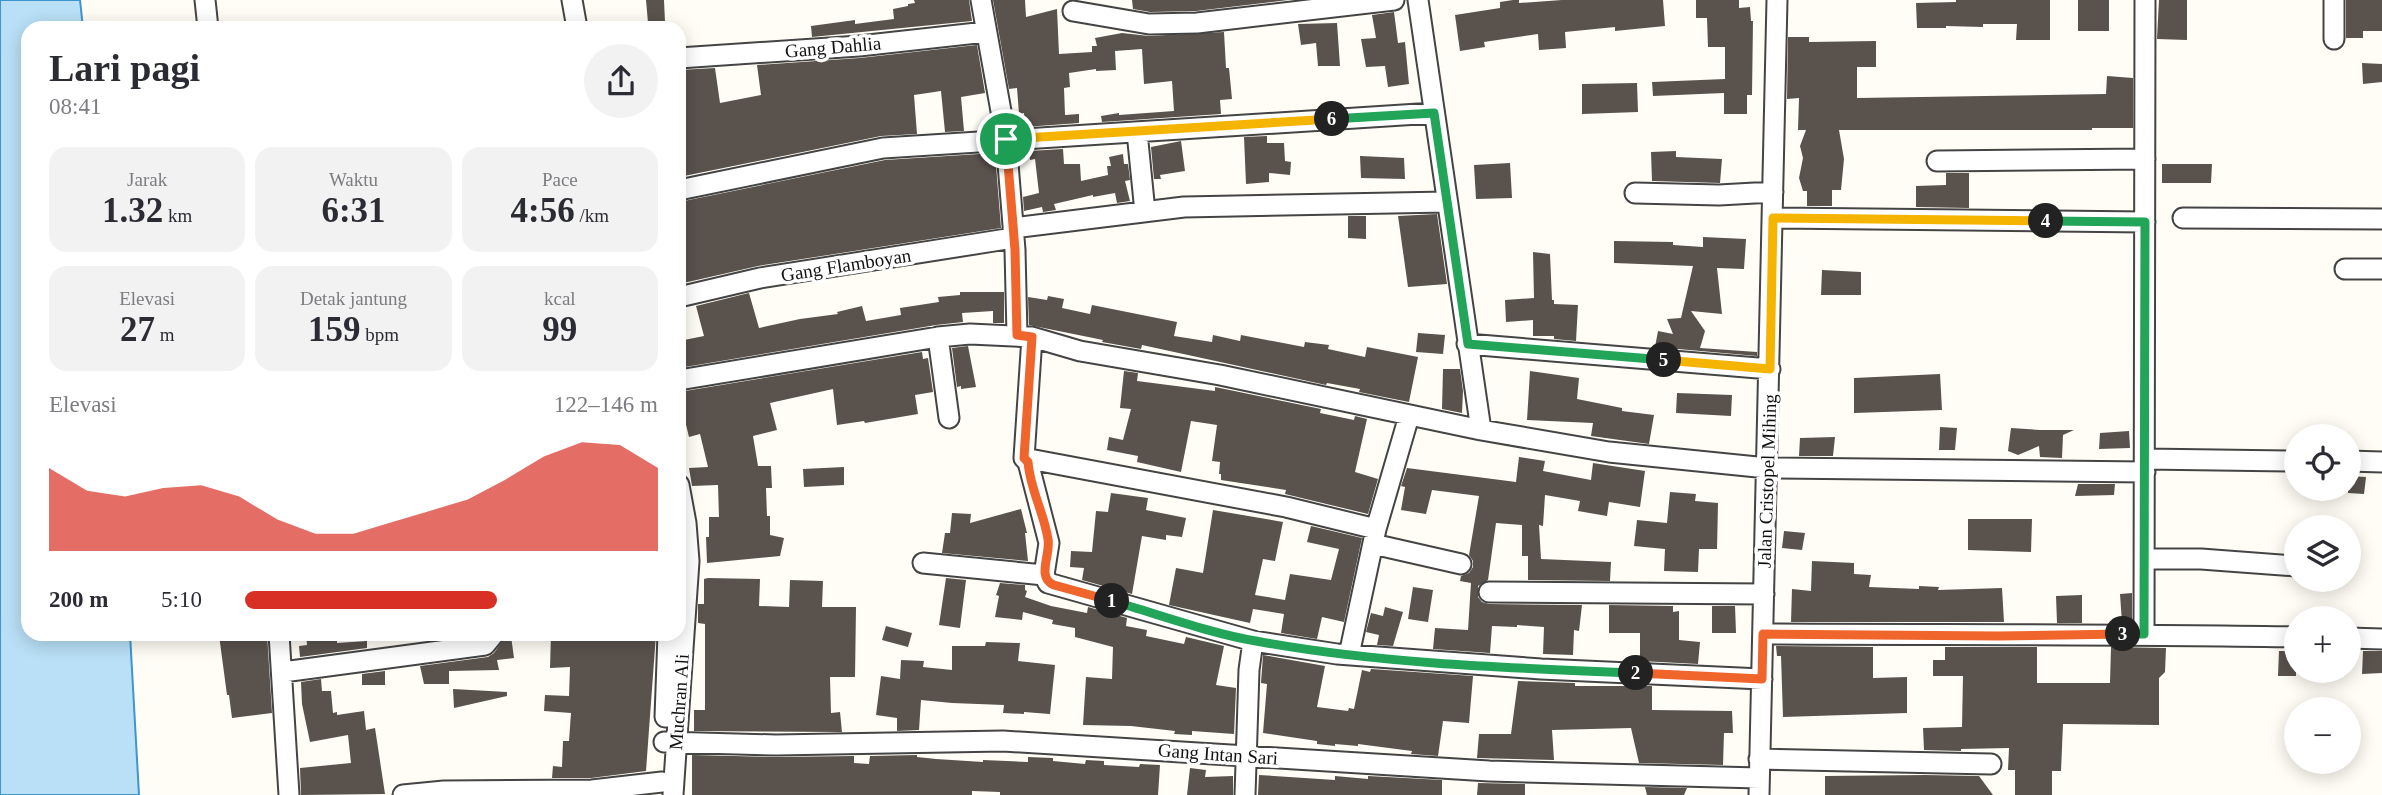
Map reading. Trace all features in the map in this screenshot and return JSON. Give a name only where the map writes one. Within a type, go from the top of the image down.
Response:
[{"type":"street","points":[[205,0],[207,21]]},
{"type":"street","points":[[572,0],[576,21]]},
{"type":"street","points":[[584,0],[588,21]]},
{"type":"street","points":[[981,0],[1006,139],[1025,336],[1024,458],[1028,462],[1049,543],[1044,575],[1048,583],[1253,641],[1349,655],[1541,669],[1762,679]]},
{"type":"street","points":[[1073,11],[1149,24],[1197,23],[1394,0]]},
{"type":"street","points":[[1418,0],[1481,430]]},
{"type":"street","name":"Jalan Cristopel Mihing","points":[[1759,777],[1777,0]]},
{"type":"street","points":[[2144,634],[2145,0]]},
{"type":"street","points":[[2334,0],[2334,39]]},
{"type":"street","name":"Gang Dahlia","points":[[686,58],[859,46],[986,32]]},
{"type":"street","points":[[686,188],[857,151],[1006,139],[1434,113]]},
{"type":"street","points":[[1137,132],[1145,212]]},
{"type":"street","points":[[1937,161],[2145,159]]},
{"type":"street","points":[[1635,193],[1719,195],[1773,192]]},
{"type":"street","name":"Gang Flamboyan","points":[[686,295],[760,278],[1013,233],[1184,207],[1447,202]]},
{"type":"street","points":[[1773,218],[2145,222]]},
{"type":"street","points":[[2183,218],[2382,219]]},
{"type":"street","points":[[2345,269],[2382,269]]},
{"type":"street","points":[[686,379],[938,337],[970,334],[1025,336],[1080,351],[1220,376],[1481,430],[1609,452],[1766,468],[2284,461]]},
{"type":"street","points":[[938,337],[949,418]]},
{"type":"street","points":[[1468,344],[1770,369]]},
{"type":"street","points":[[1349,655],[1374,536],[1409,416]]},
{"type":"street","points":[[1024,458],[1286,507],[1461,564]]},
{"type":"street","points":[[2361,461],[2382,462]]},
{"type":"street","name":"Muchran Ali","points":[[686,525],[689,561],[686,590]]},
{"type":"street","points":[[2145,559],[2201,559],[2284,565]]},
{"type":"street","points":[[923,563],[1044,575]]},
{"type":"street","points":[[1489,592],[1764,594]]},
{"type":"street","points":[[1763,634],[2284,637]]},
{"type":"street","points":[[2361,638],[2382,639]]},
{"type":"street","points":[[280,641],[289,795]]},
{"type":"street","points":[[283,672],[485,645],[488,641]]},
{"type":"street","name":"Muchran Ali","points":[[668,641],[670,743]]},
{"type":"street","name":"Muchran Ali","points":[[665,791],[681,641]]},
{"type":"street","points":[[1245,795],[1249,670],[1253,641]]},
{"type":"street","name":"Gang Intan Sari","points":[[670,743],[776,745],[1003,740],[1489,771],[1759,777],[1991,764]]},
{"type":"street","points":[[403,795],[444,791],[665,791]]},
{"type":"water","points":[[0,0],[80,0],[82,21],[21,21],[21,641],[130,641],[139,795],[0,795]]},
{"type":"building","points":[[646,0],[664,0],[665,21],[648,21]]},
{"type":"building","points":[[914,0],[969,0],[972,21],[812,37],[811,26],[855,20],[855,24],[894,19],[893,9],[915,3]]},
{"type":"building","points":[[993,0],[1025,0],[1026,17],[1057,9],[1059,54],[1092,52],[1092,46],[1097,46],[1095,38],[1122,33],[1149,36],[1224,32],[1226,68],[1229,68],[1232,99],[1220,100],[1221,114],[1102,122],[1101,116],[1119,113],[1174,111],[1172,81],[1144,84],[1142,49],[1115,51],[1116,70],[1096,69],[1069,73],[1070,87],[1064,88],[1065,115],[1079,114],[1079,123],[1025,127],[1024,113],[1019,114],[1017,88],[1009,89]]},
{"type":"building","points":[[1132,0],[1288,0],[1196,11],[1150,12],[1133,9]]},
{"type":"building","points":[[1519,0],[1519,3],[1562,0],[1663,0],[1665,26],[1565,32],[1566,48],[1539,50],[1538,34],[1484,42],[1485,47],[1460,51],[1455,15],[1500,8],[1500,2]]},
{"type":"building","points":[[1696,0],[1739,0],[1739,8],[1750,7],[1753,21],[1752,95],[1747,95],[1747,114],[1724,114],[1724,93],[1653,96],[1652,82],[1725,79],[1725,47],[1708,47],[1707,18],[1696,18]]},
{"type":"building","points":[[1956,0],[2050,0],[2050,40],[2016,40],[2017,24],[1917,28],[1916,3]]},
{"type":"building","points":[[2078,0],[2109,0],[2109,31],[2078,31]]},
{"type":"building","points":[[2159,0],[2187,0],[2187,40],[2157,39]]},
{"type":"building","points":[[2346,0],[2382,0],[2382,31],[2363,31],[2363,38],[2346,38]]},
{"type":"building","points":[[1394,12],[1398,43],[1405,42],[1409,84],[1388,87],[1385,66],[1366,67],[1361,39],[1376,38],[1372,15]]},
{"type":"building","points":[[1337,23],[1340,66],[1318,66],[1316,43],[1301,45],[1298,24]]},
{"type":"building","points":[[1788,37],[1809,37],[1809,42],[1876,41],[1876,67],[1857,67],[1857,98],[2106,94],[2107,76],[2133,78],[2133,128],[1839,130],[1844,159],[1841,190],[1832,190],[1832,206],[1807,206],[1807,191],[1803,191],[1799,178],[1803,158],[1800,146],[1806,130],[1798,130],[1799,98],[1787,99]]},
{"type":"building","points":[[977,45],[985,93],[961,97],[964,131],[945,132],[941,91],[914,95],[917,134],[881,136],[686,176],[686,70],[715,68],[720,103],[761,95],[757,65],[860,58]]},
{"type":"building","points":[[2362,63],[2382,64],[2382,82],[2363,84]]},
{"type":"building","points":[[1637,83],[1638,112],[1582,114],[1582,84]]},
{"type":"building","points":[[1267,136],[1267,143],[1284,143],[1285,161],[1291,162],[1290,175],[1269,173],[1269,182],[1246,184],[1244,137]]},
{"type":"building","points":[[1181,141],[1185,171],[1160,175],[1161,179],[1154,179],[1151,147]]},
{"type":"building","points":[[1063,149],[1064,164],[1080,164],[1081,181],[1108,175],[1107,166],[1111,166],[1109,157],[1123,154],[1124,164],[1128,164],[1130,180],[1125,181],[1130,201],[1117,203],[1115,193],[1093,195],[1054,204],[1056,210],[1043,212],[1042,207],[1024,211],[1023,197],[1039,193],[1035,159],[1030,160],[1029,151]]},
{"type":"building","points":[[1676,151],[1676,157],[1722,159],[1720,183],[1652,181],[1651,152]]},
{"type":"building","points":[[995,153],[1001,228],[758,266],[686,282],[686,201],[885,160]]},
{"type":"building","points":[[1360,156],[1404,158],[1405,179],[1361,178]]},
{"type":"building","points":[[1510,163],[1512,198],[1476,199],[1474,165]]},
{"type":"building","points":[[2162,164],[2212,164],[2211,183],[2162,183]]},
{"type":"building","points":[[1946,173],[1969,173],[1969,208],[1916,207],[1916,186],[1946,185]]},
{"type":"building","points":[[1437,214],[1447,284],[1408,287],[1398,216]]},
{"type":"building","points":[[1348,216],[1366,216],[1366,239],[1348,238]]},
{"type":"building","points":[[1703,237],[1746,239],[1744,269],[1717,268],[1722,314],[1691,311],[1705,331],[1700,348],[1757,352],[1757,356],[1655,347],[1658,331],[1673,334],[1667,319],[1681,318],[1693,266],[1614,263],[1614,241],[1673,242],[1673,245],[1703,247]]},
{"type":"building","points":[[1533,252],[1550,254],[1554,304],[1578,305],[1576,341],[1554,339],[1554,336],[1533,336],[1533,320],[1506,322],[1505,300],[1534,298]]},
{"type":"building","points":[[1822,270],[1861,272],[1861,295],[1821,295]]},
{"type":"building","points":[[960,292],[1004,292],[1004,323],[993,323],[993,311],[962,313],[963,322],[686,367],[686,340],[704,336],[696,306],[749,293],[759,328],[838,314],[837,312],[862,306],[866,321],[901,315],[900,308],[939,302],[938,297],[960,295]]},
{"type":"building","points":[[1048,296],[1064,299],[1062,308],[1090,314],[1092,305],[1177,322],[1174,336],[1212,342],[1213,335],[1240,341],[1241,335],[1304,347],[1305,342],[1329,345],[1328,349],[1365,357],[1367,347],[1418,357],[1409,402],[1359,392],[1360,389],[1327,383],[1326,385],[1142,345],[1141,349],[1102,342],[1103,340],[1029,325],[1028,297],[1047,300]]},
{"type":"building","points":[[1418,333],[1445,335],[1443,354],[1416,352]]},
{"type":"building","points":[[968,346],[976,387],[961,389],[961,386],[957,387],[952,348]]},
{"type":"building","points":[[922,352],[923,359],[928,358],[933,392],[915,395],[918,414],[837,425],[833,389],[770,403],[777,430],[753,436],[758,466],[771,466],[772,488],[766,488],[767,516],[770,516],[770,535],[784,538],[780,556],[707,563],[706,537],[709,537],[709,517],[719,517],[718,485],[692,486],[689,468],[708,467],[700,434],[689,437],[686,425],[686,391]]},
{"type":"building","points":[[1443,369],[1460,369],[1462,413],[1442,409]]},
{"type":"building","points":[[1124,371],[1138,373],[1137,381],[1215,391],[1215,387],[1321,409],[1320,413],[1354,420],[1355,416],[1367,419],[1355,472],[1378,479],[1368,514],[1285,494],[1286,490],[1221,480],[1220,462],[1212,461],[1217,425],[1191,421],[1181,472],[1137,462],[1138,456],[1107,450],[1109,437],[1123,440],[1131,409],[1120,408]]},
{"type":"building","points":[[1530,371],[1579,378],[1577,399],[1622,408],[1622,411],[1654,415],[1649,444],[1591,436],[1593,423],[1527,420]]},
{"type":"building","points":[[1940,374],[1942,410],[1854,413],[1854,378]]},
{"type":"building","points":[[1677,393],[1732,395],[1731,416],[1676,413]]},
{"type":"building","points":[[1940,427],[1957,428],[1955,450],[1939,450]]},
{"type":"building","points":[[2011,428],[2074,430],[2063,435],[2062,458],[2040,457],[2039,446],[2018,455],[2008,451]]},
{"type":"building","points":[[2129,431],[2130,448],[2099,449],[2100,433]]},
{"type":"building","points":[[1835,437],[1833,456],[1799,456],[1800,438]]},
{"type":"building","points":[[1519,457],[1545,461],[1543,471],[1591,480],[1593,463],[1645,471],[1640,507],[1609,502],[1607,516],[1578,511],[1580,501],[1545,495],[1543,526],[1539,525],[1541,559],[1611,562],[1610,581],[1528,580],[1528,556],[1522,556],[1522,525],[1496,523],[1488,580],[1478,586],[1478,597],[1489,604],[1582,605],[1579,631],[1574,630],[1573,655],[1543,654],[1544,627],[1517,625],[1492,626],[1490,653],[1433,649],[1435,628],[1468,630],[1471,583],[1460,581],[1461,576],[1469,573],[1473,567],[1469,555],[1479,496],[1432,490],[1426,514],[1401,510],[1405,487],[1401,486],[1407,468],[1516,482]]},
{"type":"building","points":[[844,467],[844,485],[804,487],[803,469]]},
{"type":"building","points":[[2361,477],[2366,477],[2364,494],[2361,494]]},
{"type":"building","points":[[2078,484],[2115,484],[2114,495],[2075,496]]},
{"type":"building","points":[[1670,492],[1696,494],[1695,501],[1718,503],[1717,549],[1699,549],[1698,572],[1664,571],[1665,549],[1634,546],[1637,520],[1667,523]]},
{"type":"building","points":[[1111,493],[1148,498],[1146,510],[1186,518],[1182,537],[1166,535],[1166,540],[1142,536],[1132,594],[1082,580],[1084,568],[1070,567],[1071,551],[1092,552],[1096,511],[1108,512]]},
{"type":"building","points":[[1021,509],[1027,533],[1028,561],[942,553],[945,533],[950,533],[952,513],[971,514],[970,523]]},
{"type":"building","points":[[1213,510],[1283,522],[1275,561],[1263,559],[1255,595],[1285,600],[1290,574],[1331,580],[1339,549],[1307,542],[1311,526],[1362,538],[1344,622],[1322,617],[1317,639],[1281,633],[1284,614],[1253,609],[1250,623],[1169,605],[1176,568],[1203,573]]},
{"type":"building","points":[[1968,519],[2032,519],[2031,552],[1968,550]]},
{"type":"building","points":[[1784,531],[1805,533],[1802,550],[1782,548]]},
{"type":"building","points":[[1812,561],[1854,563],[1854,574],[1871,575],[1869,587],[1919,589],[1919,586],[1939,587],[1938,590],[2002,588],[2004,622],[1791,622],[1792,589],[1811,591]]},
{"type":"building","points":[[946,578],[966,580],[960,628],[939,625]]},
{"type":"building","points":[[704,579],[760,579],[759,606],[789,607],[790,580],[823,581],[822,607],[856,607],[855,677],[830,677],[831,713],[840,712],[842,732],[694,731],[694,710],[705,710],[705,624],[698,623],[698,604],[704,604]]},
{"type":"building","points":[[1000,583],[1025,585],[1025,597],[1051,606],[1087,613],[1088,607],[1127,618],[1126,626],[1147,630],[1146,636],[1184,644],[1186,637],[1224,646],[1216,685],[1236,688],[1234,734],[1192,731],[1192,735],[1174,734],[1175,731],[1131,726],[1083,725],[1086,677],[1112,679],[1113,647],[1075,637],[1075,628],[1052,624],[1053,620],[1023,612],[1022,620],[995,617],[999,596],[996,595]]},
{"type":"building","points":[[1413,587],[1433,590],[1428,622],[1408,619]]},
{"type":"building","points":[[2132,593],[2132,623],[2122,623],[2120,594]]},
{"type":"building","points":[[2082,595],[2082,623],[2057,623],[2056,596]]},
{"type":"building","points":[[1609,605],[1673,606],[1673,612],[1679,611],[1679,640],[1700,642],[1698,664],[1640,661],[1640,633],[1609,633]]},
{"type":"building","points":[[1712,606],[1735,606],[1736,633],[1712,633]]},
{"type":"building","points":[[1385,607],[1403,612],[1393,646],[1377,645],[1379,635],[1366,632],[1371,613],[1383,616]]},
{"type":"building","points":[[886,626],[912,633],[908,647],[882,640]]},
{"type":"building","points":[[220,641],[267,641],[272,713],[232,718]]},
{"type":"building","points":[[307,641],[367,641],[367,648],[300,657],[299,646],[307,645]]},
{"type":"building","points":[[502,641],[512,641],[514,658],[497,660],[499,670],[449,671],[449,684],[424,684],[420,666],[488,657]]},
{"type":"building","points":[[551,641],[655,641],[646,771],[591,778],[552,778],[553,766],[562,767],[563,741],[569,741],[571,713],[544,711],[545,695],[569,696],[570,667],[550,668]]},
{"type":"building","points":[[986,642],[1020,643],[1018,661],[1055,665],[1050,714],[1003,713],[1004,705],[921,700],[919,730],[897,731],[897,718],[876,715],[881,676],[900,679],[901,660],[924,661],[923,667],[952,670],[952,646],[985,646]]},
{"type":"building","points":[[1776,646],[1873,647],[1873,678],[1907,677],[1907,713],[1783,717],[1781,656],[1777,656]]},
{"type":"building","points":[[1945,647],[2037,647],[2037,683],[2110,683],[2111,647],[2166,648],[2165,672],[2159,678],[2159,725],[2063,724],[2061,771],[2052,771],[2052,795],[2015,795],[2015,770],[2008,770],[2009,748],[1924,750],[1923,728],[1962,727],[1963,676],[1933,676],[1933,660],[1945,660]]},
{"type":"building","points":[[2279,651],[2284,651],[2284,676],[2278,676]]},
{"type":"building","points":[[2363,651],[2382,651],[2382,673],[2362,674]]},
{"type":"building","points":[[1263,655],[1325,666],[1317,707],[1348,711],[1349,708],[1354,709],[1362,670],[1473,676],[1469,723],[1443,721],[1438,756],[1358,744],[1317,744],[1317,741],[1263,733],[1267,684],[1261,683]]},
{"type":"building","points":[[385,671],[385,685],[362,685],[362,674]]},
{"type":"building","points":[[321,679],[322,691],[331,691],[333,713],[337,712],[337,715],[364,711],[366,730],[375,728],[385,794],[301,795],[300,768],[351,763],[348,735],[310,742],[302,704],[301,682]]},
{"type":"building","points":[[1518,681],[1575,683],[1575,686],[1652,686],[1652,710],[1732,711],[1733,733],[1724,733],[1723,765],[1639,763],[1631,728],[1552,730],[1554,760],[1477,758],[1479,734],[1511,734]]},
{"type":"building","points":[[453,689],[507,692],[507,696],[454,708]]},
{"type":"building","points":[[692,755],[854,756],[854,763],[869,764],[870,756],[917,755],[983,762],[1028,762],[1028,757],[1085,764],[1086,760],[1104,761],[1104,765],[1160,765],[1158,795],[1000,795],[1000,792],[972,791],[972,795],[692,795]]},
{"type":"building","points":[[1190,768],[1206,770],[1205,777],[1233,776],[1233,795],[1187,795]]},
{"type":"building","points":[[1259,775],[1335,780],[1335,776],[1442,780],[1442,795],[1258,795]]},
{"type":"building","points":[[1825,776],[1979,776],[1993,795],[1825,795]]},
{"type":"building","points":[[1478,783],[1525,784],[1525,795],[1477,795]]},
{"type":"building","points":[[1645,787],[1687,788],[1684,795],[1647,795]]},
{"type":"route","points":[[1434,113],[1468,344],[1770,369],[1773,218],[2145,222],[2144,634],[1763,634],[1762,679],[1541,669],[1349,655],[1253,641],[1048,583],[1044,575],[1049,543],[1028,471],[1028,462],[1024,458],[1032,337],[1017,335],[1015,250],[1006,139],[1434,113]]}]
